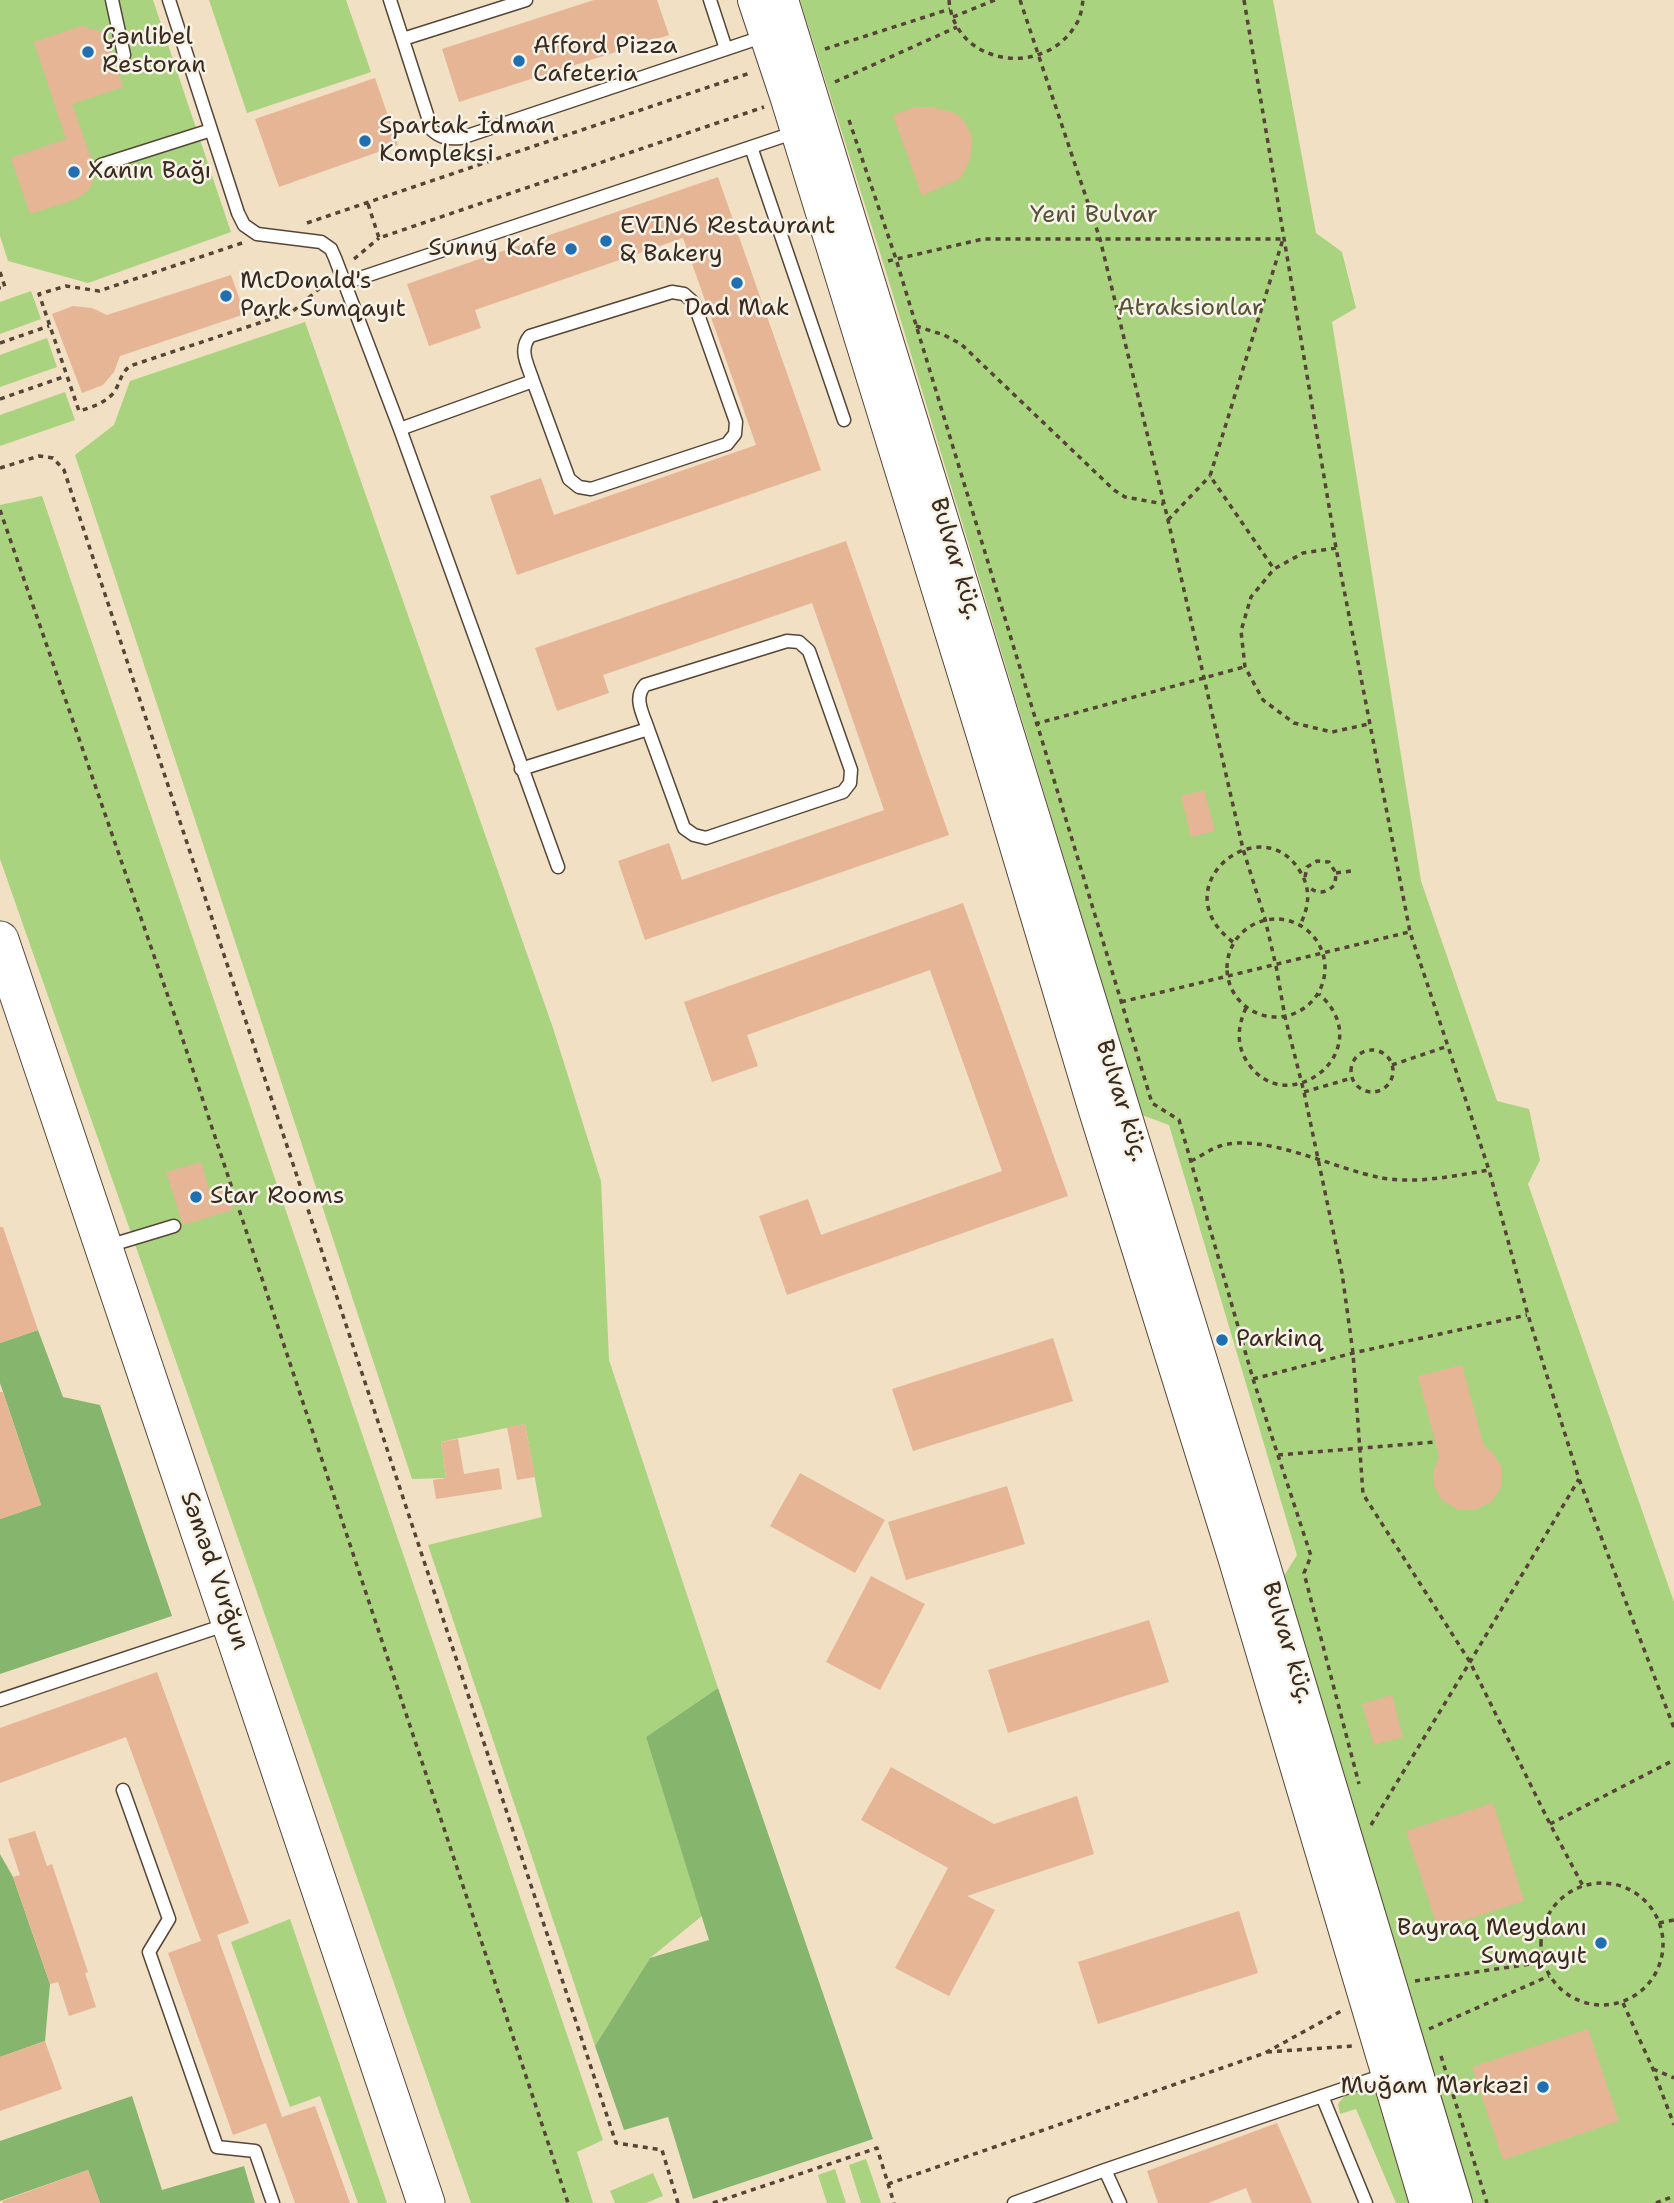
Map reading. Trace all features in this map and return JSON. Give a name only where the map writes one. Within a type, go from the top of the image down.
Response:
[{"type":"main road","name":"Səməd Vurğun","points":[[0,940],[426,2203]]},
{"type":"street","name":"Bulvar küç.","points":[[754,0],[766,36],[799,95],[797,132],[984,738],[1105,1097]]},
{"type":"street","name":"Bulvar küç.","points":[[782,0],[799,95],[1105,1097],[1246,1553],[1399,1990],[1456,2203]]},
{"type":"street","name":"Bulvar küç.","points":[[1399,1990],[1388,2073],[1426,2203]]},
{"type":"lane","points":[[112,0],[124,55]]},
{"type":"lane","points":[[169,0],[244,225],[257,234],[321,242],[331,249],[400,429],[558,867]]},
{"type":"lane","points":[[390,0],[432,130],[450,139],[460,138],[766,36]]},
{"type":"lane","points":[[403,39],[526,0]]},
{"type":"lane","points":[[710,0],[726,49]]},
{"type":"lane","points":[[100,165],[211,130]]},
{"type":"lane","points":[[343,277],[797,132]]},
{"type":"lane","points":[[751,147],[844,420]]},
{"type":"lane","points":[[672,292],[684,294],[694,303],[736,422],[735,434],[727,444],[591,489],[579,486],[569,479],[533,381],[523,350],[524,343],[530,336],[672,292]]},
{"type":"lane","points":[[400,429],[533,381]]},
{"type":"lane","points":[[787,641],[799,642],[809,651],[851,771],[850,783],[843,792],[706,838],[694,835],[684,828],[648,729],[638,698],[639,691],[645,685],[787,641]]},
{"type":"lane","points":[[521,769],[648,729]]},
{"type":"lane","points":[[104,1248],[174,1226]]},
{"type":"lane","points":[[0,1700],[231,1622]]},
{"type":"lane","points":[[123,1790],[169,1919],[149,1952],[217,2147],[255,2151],[273,2203]]},
{"type":"lane","points":[[1014,2203],[1105,2169],[1388,2073]]},
{"type":"lane","points":[[1322,2096],[1366,2203]]},
{"type":"lane","points":[[1105,2169],[1120,2203]]},
{"type":"path","points":[[949,0],[957,27],[973,44],[993,56],[1017,60],[1040,56],[1063,42],[1079,20],[1083,0]]},
{"type":"path","points":[[953,17],[995,0]]},
{"type":"path","points":[[1020,0],[1100,239],[1243,849],[1265,919],[1276,966],[1342,1273],[1353,1353],[1363,1494],[1470,1662],[1583,1886]]},
{"type":"path","points":[[1244,0],[1336,548],[1410,932],[1489,1170],[1528,1315],[1578,1479],[1674,1728]]},
{"type":"path","points":[[817,52],[950,9]]},
{"type":"path","points":[[236,245],[99,290],[66,286],[39,294],[79,411],[99,404],[115,391],[124,370],[130,366],[292,312],[343,277],[379,238],[828,85],[957,27]]},
{"type":"path","points":[[379,238],[368,204],[760,70]]},
{"type":"path","points":[[849,120],[896,259],[1152,1103],[1179,1120],[1253,1379],[1311,1556],[1304,1573],[1360,1786]]},
{"type":"path","points":[[883,262],[983,239],[1283,239]]},
{"type":"path","points":[[1168,520],[1210,476],[1283,239]]},
{"type":"path","points":[[0,272],[5,286],[0,288]]},
{"type":"path","points":[[0,343],[49,326]]},
{"type":"path","points":[[916,326],[961,344],[1114,490],[1125,497],[1164,504]]},
{"type":"path","points":[[0,398],[66,376]]},
{"type":"path","points":[[0,468],[39,456],[53,458],[64,470],[616,2143],[662,2150],[678,2203]]},
{"type":"path","points":[[1210,476],[1274,569]]},
{"type":"path","points":[[0,510],[180,1031],[568,2203]]},
{"type":"path","points":[[1336,548],[1303,553],[1274,569],[1251,597],[1241,631],[1245,667],[1263,700],[1294,723],[1332,732],[1370,724]]},
{"type":"path","points":[[1030,726],[1245,667]]},
{"type":"path","points":[[1233,942],[1221,933],[1213,921],[1207,892],[1218,865],[1243,849],[1273,849],[1292,861],[1307,886],[1306,913],[1300,925]]},
{"type":"path","points":[[1305,879],[1307,867],[1317,861],[1329,862],[1336,873],[1335,884],[1328,891],[1316,892],[1307,886]]},
{"type":"path","points":[[1336,873],[1351,871]]},
{"type":"path","points":[[1265,919],[1289,920],[1300,925],[1311,933],[1324,954],[1324,981],[1318,994],[1304,1009],[1285,1017],[1265,1017],[1246,1008],[1237,1000],[1227,978],[1226,965],[1233,942],[1247,927],[1265,919]]},
{"type":"path","points":[[1109,1005],[1410,932]]},
{"type":"path","points":[[1246,1008],[1239,1031],[1243,1054],[1248,1064],[1256,1073],[1278,1084],[1301,1083],[1312,1080],[1329,1065],[1339,1044],[1338,1021],[1327,1001],[1318,994]]},
{"type":"path","points":[[1392,1065],[1448,1046]]},
{"type":"path","points":[[1369,1050],[1383,1053],[1392,1065],[1393,1075],[1388,1085],[1379,1091],[1368,1092],[1358,1087],[1352,1077],[1351,1070],[1356,1057],[1369,1050]]},
{"type":"path","points":[[1304,1092],[1352,1077]]},
{"type":"path","points":[[1191,1161],[1220,1146],[1250,1143],[1317,1158],[1382,1178],[1432,1179],[1489,1170]]},
{"type":"path","points":[[1253,1379],[1353,1353],[1528,1315]]},
{"type":"path","points":[[1278,1455],[1435,1443]]},
{"type":"path","points":[[1367,1812],[1370,1825],[1578,1479]]},
{"type":"path","points":[[1550,1824],[1674,1760]]},
{"type":"path","points":[[1610,1884],[1635,1893],[1654,1912],[1659,1923],[1663,1938],[1660,1965],[1645,1988],[1623,2003],[1595,2005],[1569,1996],[1549,1976],[1541,1950],[1544,1923],[1559,1900],[1583,1886],[1610,1884]]},
{"type":"path","points":[[1659,1923],[1674,1920]]},
{"type":"path","points":[[888,2184],[1265,2053],[1399,1990],[1544,1962]]},
{"type":"path","points":[[1623,2003],[1653,2069],[1674,2125]]},
{"type":"path","points":[[1429,2016],[1433,2028]]},
{"type":"path","points":[[1440,2053],[1488,2203]]},
{"type":"path","points":[[1653,2069],[1674,2078]]},
{"type":"path","points":[[713,2203],[877,2148],[894,2203]]},
{"type":"path","points":[[1656,2203],[1674,2196]]},
{"type":"green space","points":[[0,0],[153,0],[231,232],[88,283],[8,261],[0,236]]},
{"type":"green space","points":[[209,0],[346,0],[371,72],[247,113]]},
{"type":"green space","name":"Yeni Bulvar","points":[[800,0],[1273,0],[1316,233],[1342,252],[1356,308],[1332,322],[1421,881],[1497,1101],[1529,1109],[1540,1160],[1528,1184],[1674,1602],[1674,2203],[1473,2203],[1284,1576],[1297,1555],[1169,1125],[1142,1115],[883,262]]},
{"type":"green space","points":[[31,291],[41,319],[0,334],[0,302]]},
{"type":"green space","points":[[305,322],[553,1028],[601,1181],[609,1360],[718,1688],[646,1737],[702,1916],[650,1958],[595,2046],[428,1545],[542,1517],[525,1424],[441,1442],[446,1478],[412,1479],[75,455],[114,425],[130,381]]},
{"type":"green space","points":[[47,338],[57,367],[0,387],[0,355]]},
{"type":"green space","points":[[65,392],[75,420],[0,446],[0,415]]},
{"type":"green space","points":[[42,496],[603,2140],[577,2152],[593,2203],[471,2203],[0,859],[0,505]]},
{"type":"green space","points":[[38,1330],[63,1397],[100,1405],[172,1616],[0,1674],[0,1519],[41,1505],[0,1383],[0,1343]]},
{"type":"green space","points":[[718,1688],[873,2139],[693,2199],[668,2117],[624,2130],[595,2046],[650,1958],[709,1940],[646,1737]]},
{"type":"green space","points":[[0,1854],[13,1877],[50,1984],[45,2041],[0,2057]]},
{"type":"green space","points":[[290,1919],[387,2203],[358,2203],[320,2096],[290,2107],[231,1942]]},
{"type":"green space","points":[[1365,2088],[1376,2093],[1380,2101],[1411,2203],[1396,2203],[1356,2109],[1340,2114],[1338,2104],[1343,2098],[1353,2091]]},
{"type":"green space","points":[[132,2096],[162,2190],[244,2166],[255,2203],[100,2203],[88,2170],[0,2201],[0,2141]]},
{"type":"green space","points":[[866,2159],[881,2203],[861,2203],[849,2165]]},
{"type":"green space","points":[[835,2169],[846,2203],[827,2203],[818,2175]]},
{"type":"green space","points":[[653,2173],[663,2196],[646,2203],[615,2203],[610,2191]]},
{"type":"building","points":[[594,0],[657,0],[669,35],[459,102],[442,49]]},
{"type":"building","points":[[81,26],[103,32],[123,87],[72,104],[92,161],[93,180],[89,190],[77,199],[30,214],[11,158],[66,139],[34,42]]},
{"type":"building","points":[[375,78],[398,145],[279,187],[255,119]]},
{"type":"building","points":[[915,107],[932,107],[955,113],[964,121],[972,137],[970,160],[961,178],[922,196],[893,115]]},
{"type":"building","points":[[718,177],[821,470],[517,575],[490,496],[541,478],[554,515],[756,445],[683,238],[475,310],[481,328],[429,346],[407,284]]},
{"type":"building","points":[[231,275],[245,314],[120,356],[114,372],[103,385],[82,393],[52,314],[73,306],[92,308],[107,315]]},
{"type":"building","points":[[846,541],[949,835],[645,940],[618,861],[669,843],[682,880],[884,810],[812,603],[603,675],[609,693],[557,711],[535,648]]},
{"type":"building","points":[[1204,790],[1215,831],[1191,837],[1181,796]]},
{"type":"building","points":[[963,903],[1068,1196],[787,1295],[759,1216],[808,1199],[821,1235],[1002,1171],[930,970],[747,1035],[758,1066],[712,1082],[684,1002]]},
{"type":"building","points":[[201,1162],[210,1192],[226,1187],[233,1210],[183,1225],[166,1172]]},
{"type":"building","points":[[0,1227],[3,1227],[38,1330],[0,1343]]},
{"type":"building","points":[[1053,1338],[1073,1401],[913,1451],[892,1389]]},
{"type":"building","points":[[1462,1365],[1484,1446],[1493,1453],[1501,1466],[1500,1490],[1491,1502],[1475,1510],[1459,1510],[1442,1500],[1434,1486],[1433,1473],[1439,1456],[1418,1376]]},
{"type":"building","points":[[0,1392],[3,1392],[41,1505],[0,1519]]},
{"type":"building","points":[[525,1424],[535,1477],[517,1480],[507,1427]]},
{"type":"building","points":[[458,1439],[464,1474],[499,1468],[502,1489],[436,1499],[433,1480],[446,1478],[441,1442]]},
{"type":"building","points":[[800,1473],[885,1520],[855,1573],[770,1526]]},
{"type":"building","points":[[1007,1486],[1025,1544],[906,1580],[888,1522]]},
{"type":"building","points":[[871,1576],[925,1604],[880,1690],[826,1662]]},
{"type":"building","points":[[1149,1620],[1169,1682],[1008,1733],[988,1670]]},
{"type":"building","points":[[157,1672],[249,1923],[217,1935],[282,2117],[315,2106],[350,2203],[295,2203],[266,2123],[233,2135],[168,1953],[201,1941],[126,1737],[0,1783],[0,1728]]},
{"type":"building","points":[[1392,1695],[1403,1737],[1374,1745],[1362,1704]]},
{"type":"building","points":[[891,1767],[994,1824],[1077,1796],[1094,1854],[967,1896],[995,1910],[949,1996],[895,1968],[948,1868],[861,1820]]},
{"type":"building","points":[[1493,1803],[1524,1901],[1438,1929],[1406,1831]]},
{"type":"building","points":[[35,1831],[47,1866],[52,1864],[88,1972],[85,1973],[96,2007],[69,2016],[58,1982],[50,1984],[13,1877],[20,1875],[8,1839]]},
{"type":"building","points":[[1239,1911],[1258,1973],[1098,2024],[1078,1962]]},
{"type":"building","points":[[1588,2029],[1619,2121],[1503,2160],[1472,2067]]},
{"type":"building","points":[[45,2041],[62,2089],[0,2111],[0,2057]]},
{"type":"building","points":[[1277,2123],[1312,2203],[1252,2203],[1246,2188],[1208,2203],[1158,2203],[1147,2171]]},
{"type":"building","points":[[88,2170],[100,2203],[2,2201]]},
{"type":"place","name":"Çənlibel Restoran","points":[[88,52]]},
{"type":"place","name":"Afford Pizza Cafeteria","points":[[519,61]]},
{"type":"place","name":"Spartak İdman Kompleksi","points":[[365,141]]},
{"type":"place","name":"Xanın Bağı","points":[[74,172]]},
{"type":"place","name":"EVIN6 Restaurant & Bakery","points":[[606,241]]},
{"type":"place","name":"Sunny Kafe","points":[[571,249]]},
{"type":"place","name":"Dad Mak","points":[[737,283]]},
{"type":"place","name":"McDonald's Park Sumqayıt","points":[[226,296]]},
{"type":"place","name":"Star Rooms","points":[[196,1197]]},
{"type":"place","name":"Parkinq","points":[[1222,1340]]},
{"type":"place","name":"Bayraq Meydanı Sumqayıt","points":[[1601,1943]]},
{"type":"place","name":"Muğam Mərkəzi","points":[[1543,2087]]},
{"type":"park label","name":"Atraksionlar","points":[[1190,309]]}]
